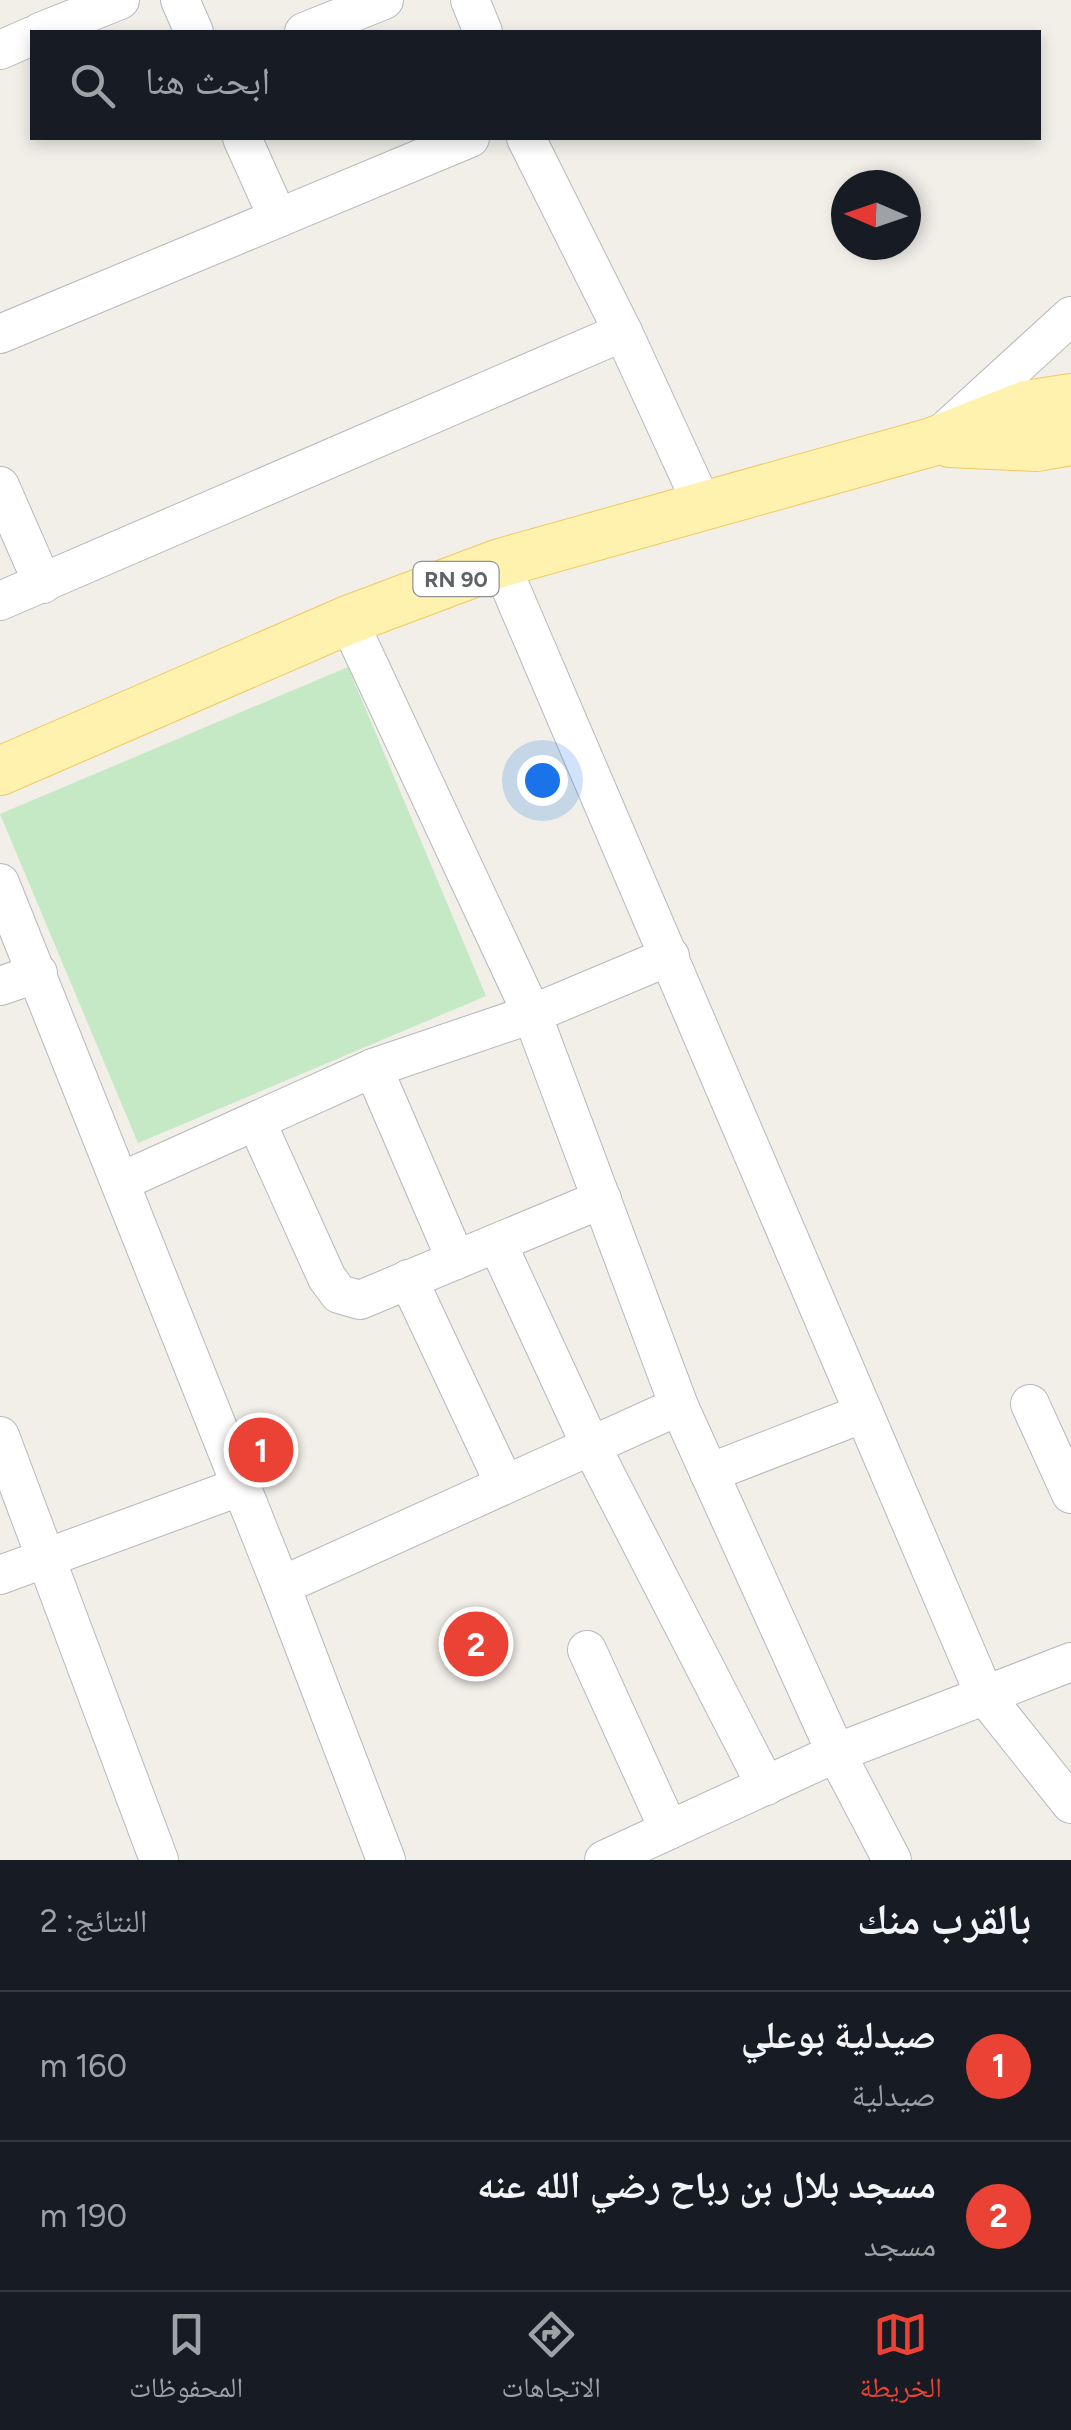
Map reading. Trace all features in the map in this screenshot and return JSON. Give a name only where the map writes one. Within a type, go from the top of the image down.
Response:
[{"type":"main road","name":"RN 90","points":[[0,771],[348,620],[500,563],[932,442],[1026,405],[1071,398]]},
{"type":"main road","name":"RN 90","points":[[932,442],[1037,447],[1071,441]]},
{"type":"street","points":[[180,0],[193,30]]},
{"type":"street","points":[[309,30],[384,0]]},
{"type":"street","points":[[470,0],[482,30]]},
{"type":"street","points":[[44,30],[97,4]]},
{"type":"street","points":[[0,50],[30,37]]},
{"type":"street","points":[[243,140],[278,218]]},
{"type":"street","points":[[0,334],[465,140]]},
{"type":"street","points":[[527,140],[702,506]]},
{"type":"street","points":[[932,442],[1065,331]]},
{"type":"street","points":[[0,601],[622,332]]},
{"type":"street","points":[[0,486],[43,584]]},
{"type":"street","points":[[500,563],[985,1696],[1071,1804]]},
{"type":"street","points":[[348,620],[532,1014],[679,1406],[836,1754],[892,1860]]},
{"type":"street","points":[[0,882],[386,1860]]},
{"type":"street","points":[[120,1182],[374,1068],[532,1014],[670,956]]},
{"type":"street","points":[[0,986],[38,972]]},
{"type":"street","points":[[374,1068],[456,1260]]},
{"type":"street","points":[[256,1121],[327,1278],[339,1294],[360,1300],[602,1200]]},
{"type":"street","points":[[497,1243],[590,1444],[766,1786]]},
{"type":"street","points":[[408,1279],[504,1483]]},
{"type":"street","points":[[1030,1404],[1071,1494]]},
{"type":"street","points":[[281,1586],[679,1406]]},
{"type":"street","points":[[709,1473],[864,1413]]},
{"type":"street","points":[[0,1436],[159,1860]]},
{"type":"street","points":[[0,1576],[239,1488]]},
{"type":"street","points":[[587,1650],[670,1830]]},
{"type":"street","points":[[604,1860],[836,1754],[1071,1662]]},
{"type":"green space","points":[[348,667],[486,996],[138,1143],[0,814]]},
{"type":"place","name":"صيدلية بوعلي","points":[[261,1450]]},
{"type":"place","name":"مسجد بلال بن رباح رضي الله عنه","points":[[476,1644]]}]
